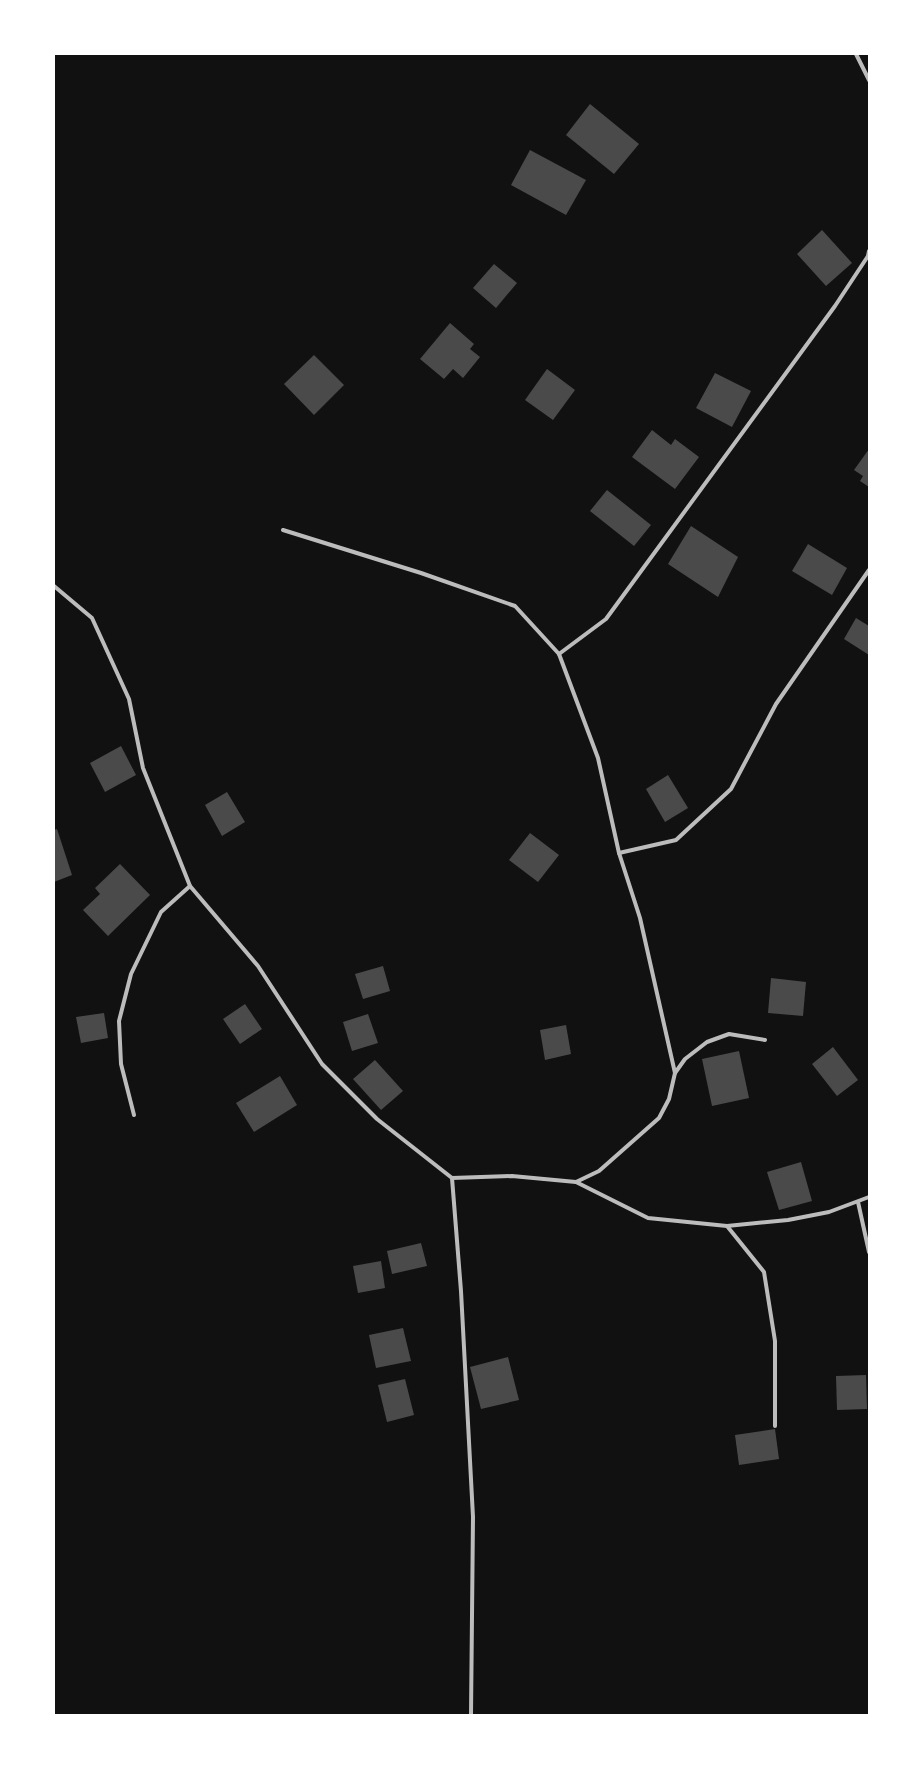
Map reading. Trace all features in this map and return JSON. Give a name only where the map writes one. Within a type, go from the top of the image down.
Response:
[{"type":"lane","points":[[856,54],[869,80]]},
{"type":"lane","points":[[558,654],[606,619],[836,306],[869,251]]},
{"type":"lane","points":[[283,530],[421,573],[515,606],[558,654],[598,758],[618,853],[640,918],[676,1073]]},
{"type":"lane","points":[[618,853],[676,840],[730,789],[776,704],[869,570]]},
{"type":"lane","points":[[54,586],[92,618],[128,699],[143,768],[190,886],[258,966],[322,1064],[377,1120],[452,1178],[512,1176],[576,1182],[648,1218],[728,1226],[788,1220],[829,1212],[869,1197]]},
{"type":"lane","points":[[134,1115],[121,1064],[119,1021],[131,974],[161,912],[190,886]]},
{"type":"lane","points":[[576,1182],[599,1171],[659,1118],[669,1099],[676,1073],[685,1059],[707,1042],[729,1034],[765,1040]]},
{"type":"lane","points":[[452,1178],[461,1291],[473,1517],[471,1715]]},
{"type":"lane","points":[[858,1202],[869,1252]]},
{"type":"lane","points":[[728,1226],[764,1272],[774,1342],[775,1426]]},
{"type":"building","points":[[590,104],[639,144],[614,174],[566,135]]},
{"type":"building","points":[[530,150],[586,180],[566,215],[511,185]]},
{"type":"building","points":[[822,230],[852,263],[826,286],[797,254]]},
{"type":"building","points":[[494,264],[517,283],[496,308],[473,288]]},
{"type":"building","points":[[450,323],[474,344],[470,349],[480,357],[463,378],[453,369],[444,379],[420,359]]},
{"type":"building","points":[[314,355],[344,385],[314,415],[284,384]]},
{"type":"building","points":[[547,369],[575,390],[553,420],[525,400]]},
{"type":"building","points":[[715,373],[751,391],[732,427],[696,408]]},
{"type":"building","points":[[652,430],[671,445],[675,439],[699,457],[675,489],[632,457]]},
{"type":"building","points":[[869,449],[869,487],[860,481],[863,476],[854,470]]},
{"type":"building","points":[[607,490],[651,525],[634,546],[590,511]]},
{"type":"building","points":[[691,526],[738,557],[718,597],[668,564]]},
{"type":"building","points":[[808,544],[847,568],[832,595],[792,571]]},
{"type":"building","points":[[856,618],[869,626],[869,655],[844,639]]},
{"type":"building","points":[[121,746],[136,775],[105,792],[90,763]]},
{"type":"building","points":[[668,775],[688,808],[665,822],[646,789]]},
{"type":"building","points":[[227,792],[245,822],[222,836],[205,805]]},
{"type":"building","points":[[57,829],[72,875],[54,882],[54,830]]},
{"type":"building","points":[[530,833],[559,855],[538,882],[509,860]]},
{"type":"building","points":[[120,864],[150,895],[108,936],[83,910],[100,894],[95,888]]},
{"type":"building","points":[[383,966],[390,991],[363,999],[355,974]]},
{"type":"building","points":[[771,978],[806,982],[803,1016],[768,1013]]},
{"type":"building","points":[[245,1004],[262,1029],[240,1044],[223,1019]]},
{"type":"building","points":[[104,1013],[108,1038],[81,1043],[76,1017]]},
{"type":"building","points":[[368,1014],[378,1043],[352,1051],[343,1022]]},
{"type":"building","points":[[566,1025],[571,1054],[545,1060],[540,1030]]},
{"type":"building","points":[[833,1047],[858,1080],[837,1096],[812,1064]]},
{"type":"building","points":[[739,1051],[749,1098],[712,1106],[702,1059]]},
{"type":"building","points":[[375,1060],[403,1091],[381,1110],[353,1079]]},
{"type":"building","points":[[280,1076],[297,1105],[254,1132],[236,1103]]},
{"type":"building","points":[[801,1162],[812,1201],[779,1210],[767,1172]]},
{"type":"building","points":[[421,1243],[427,1266],[392,1274],[387,1251]]},
{"type":"building","points":[[381,1261],[385,1288],[358,1293],[353,1266]]},
{"type":"building","points":[[403,1328],[411,1361],[376,1368],[369,1335]]},
{"type":"building","points":[[508,1357],[519,1400],[481,1409],[470,1367]]},
{"type":"building","points":[[866,1375],[867,1409],[837,1410],[836,1376]]},
{"type":"building","points":[[405,1379],[414,1415],[387,1422],[378,1385]]},
{"type":"building","points":[[775,1429],[779,1459],[739,1465],[735,1435]]}]
